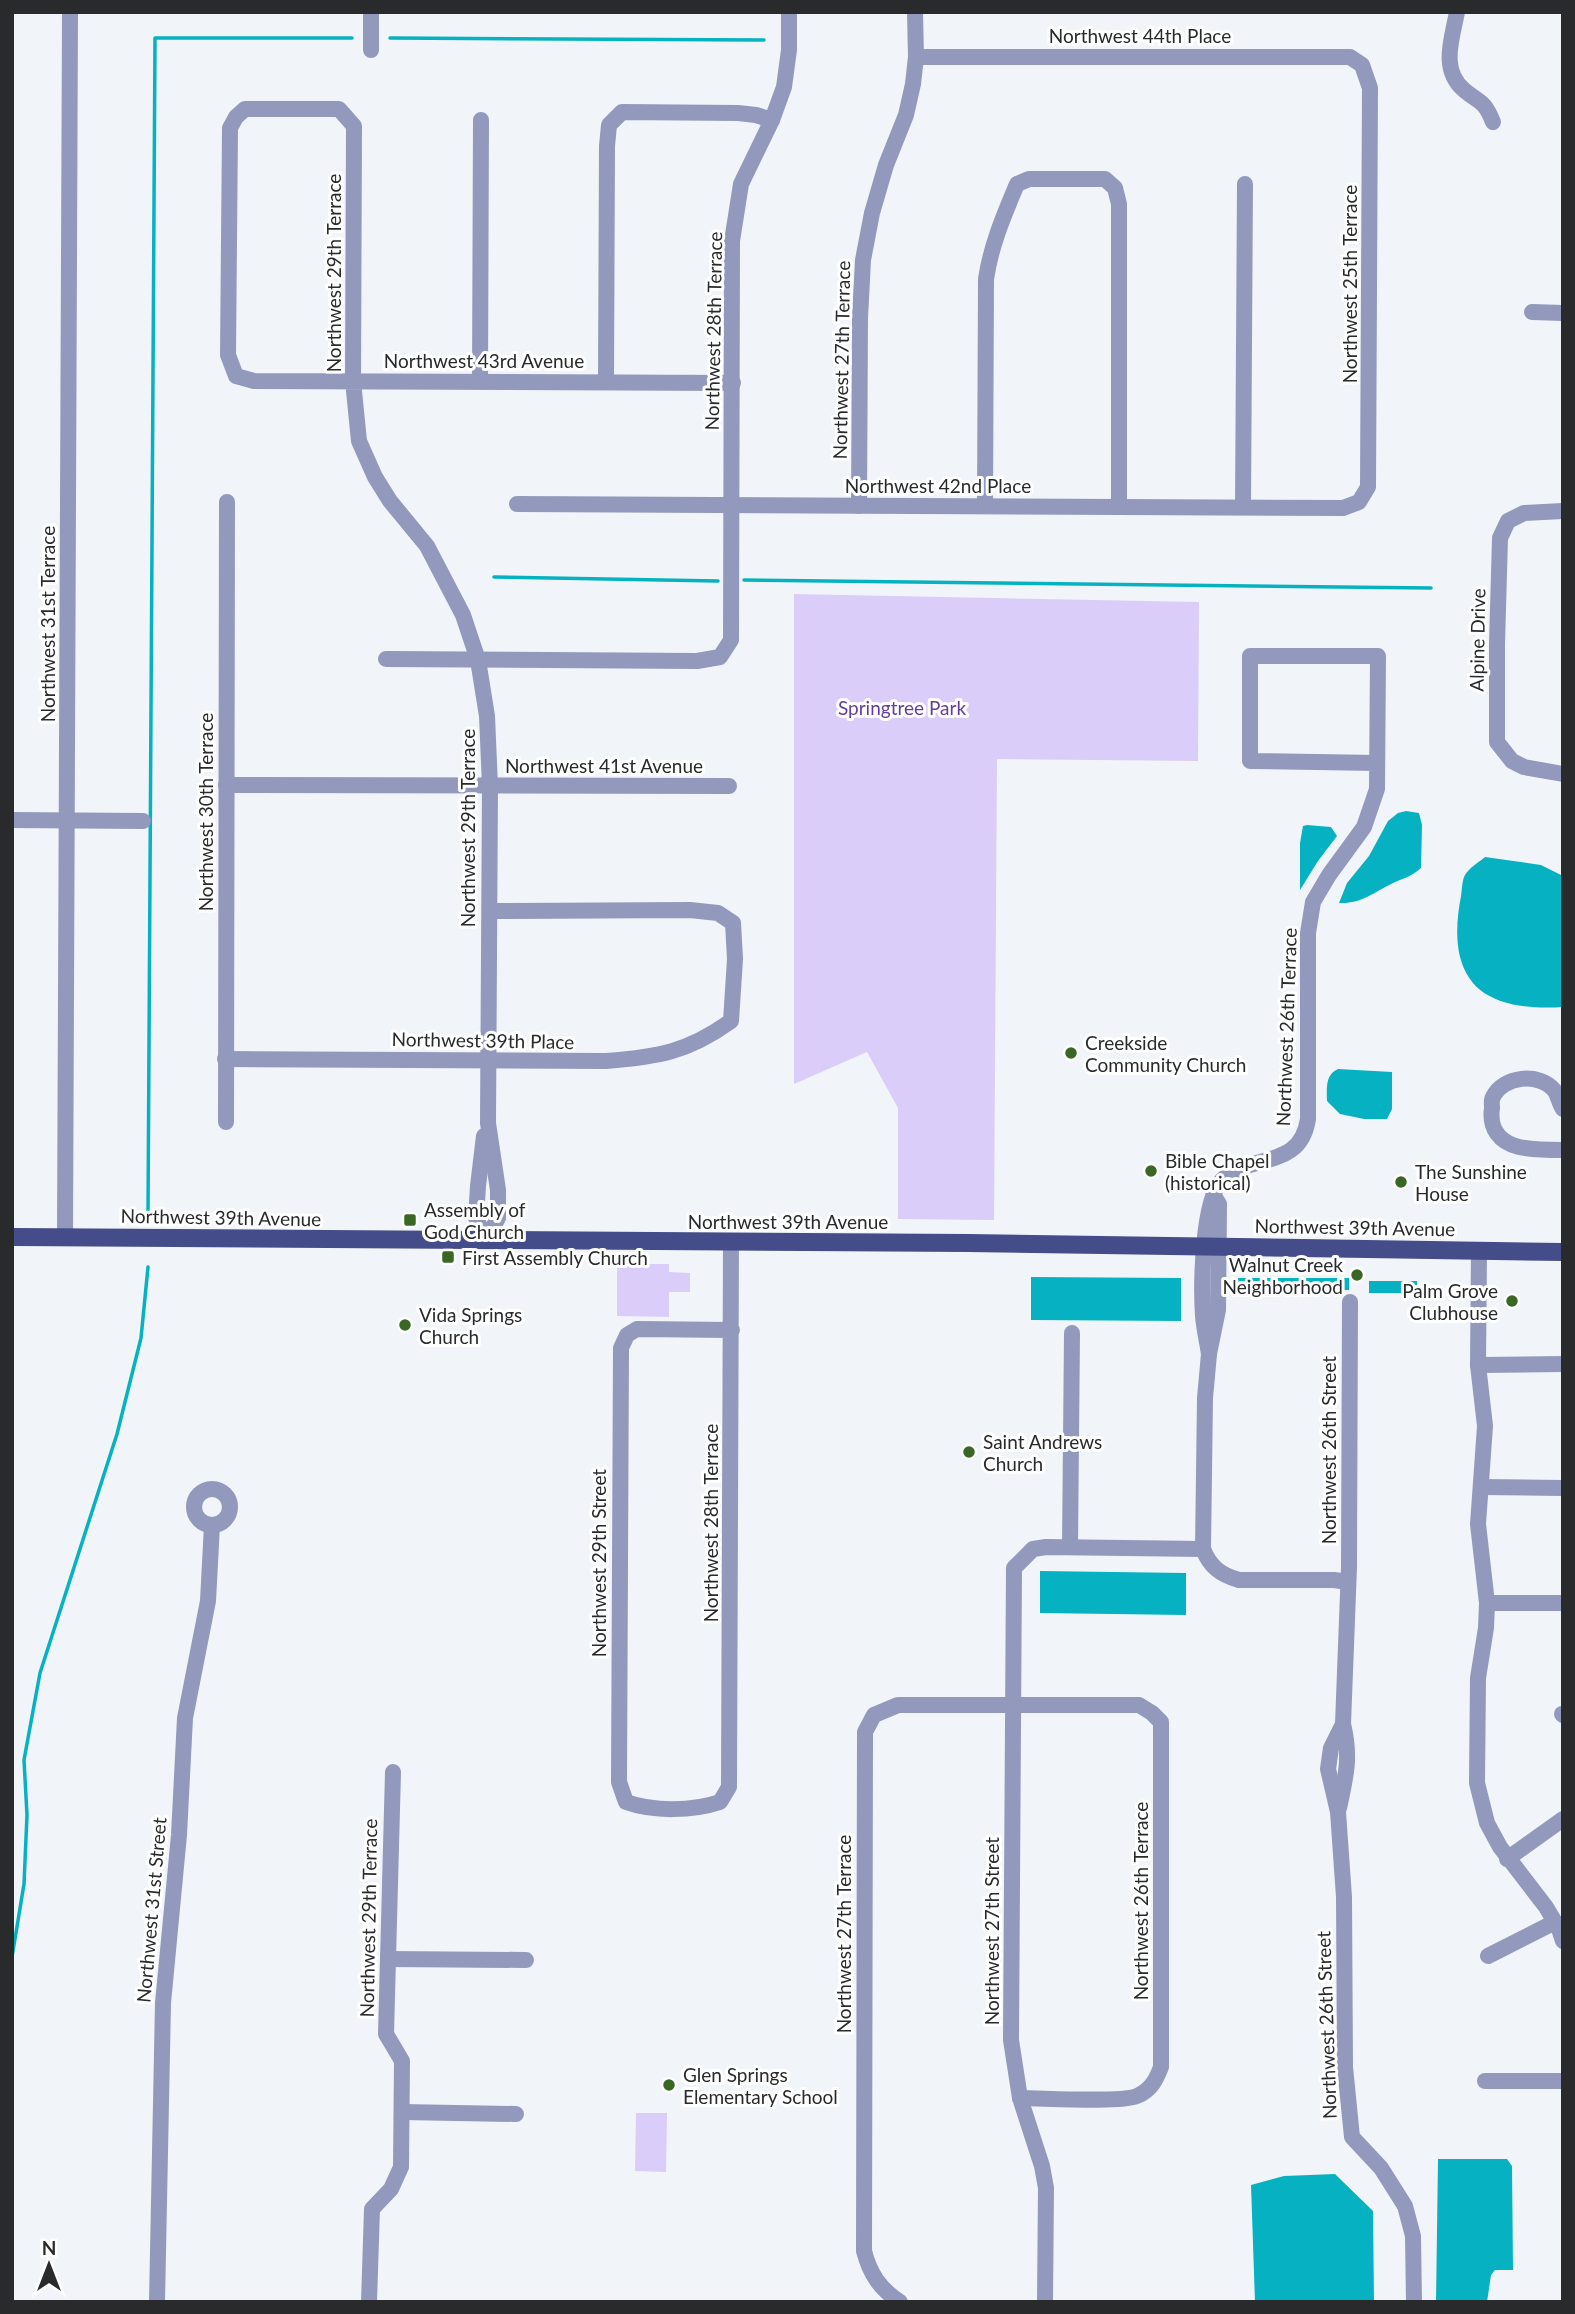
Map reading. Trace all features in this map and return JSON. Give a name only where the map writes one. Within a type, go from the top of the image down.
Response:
[{"type":"main road","name":"Northwest 39th Avenue","points":[[12,1237],[732,1241],[1563,1252]]},
{"type":"street","name":"Northwest 31st Terrace","points":[[65,1237],[71,12]]},
{"type":"street","points":[[371,12],[371,50]]},
{"type":"street","name":"Northwest 28th Terrace","points":[[478,660],[697,661],[720,657],[730,640],[732,241],[741,184],[772,120],[784,87],[789,50],[789,12]]},
{"type":"street","name":"Northwest 27th Terrace","points":[[859,506],[863,260],[872,213],[914,84],[915,12]]},
{"type":"street","points":[[1457,12],[1449,44],[1452,74],[1462,88],[1485,104],[1493,121]]},
{"type":"street","name":"Northwest 44th Place","points":[[916,57],[1350,57],[1362,65]]},
{"type":"street","name":"Northwest 25th Terrace","points":[[1359,502],[1368,487],[1369,397],[1370,88],[1362,65]]},
{"type":"street","name":"Northwest 29th Terrace","points":[[236,376],[229,355],[230,128],[236,117],[245,109],[339,109],[354,126],[353,381],[359,442],[374,477],[427,546],[463,615],[478,660],[487,716],[490,786],[488,1123],[498,1190],[498,1218],[486,1240]]},
{"type":"street","points":[[606,382],[609,125],[622,112],[738,113],[772,120]]},
{"type":"street","points":[[481,120],[481,382]]},
{"type":"street","points":[[985,506],[986,279],[989,257],[1017,184],[1030,179],[1105,179],[1115,188],[1119,204],[1119,506]]},
{"type":"street","points":[[1243,506],[1245,184]]},
{"type":"street","points":[[1532,312],[1563,313]]},
{"type":"street","name":"Northwest 43rd Avenue","points":[[236,376],[254,381],[733,383]]},
{"type":"street","name":"Northwest 30th Terrace","points":[[226,1122],[227,502]]},
{"type":"street","name":"Northwest 42nd Place","points":[[517,504],[1343,508],[1359,502]]},
{"type":"street","name":"Alpine Drive","points":[[1563,511],[1524,513],[1508,521],[1500,538],[1496,676],[1497,742],[1512,761],[1524,767],[1563,774]]},
{"type":"street","name":"Northwest 26th Terrace","points":[[1203,1549],[1205,1398],[1209,1354],[1203,1317],[1202,1266],[1212,1247],[1209,1204],[1220,1182],[1232,1172],[1296,1148],[1306,1134],[1308,933],[1313,902],[1364,827],[1377,789],[1378,656],[1250,656],[1250,761],[1377,763]]},
{"type":"street","points":[[386,659],[478,660]]},
{"type":"street","name":"Northwest 41st Avenue","points":[[226,785],[729,786]]},
{"type":"street","points":[[12,820],[143,821]]},
{"type":"street","name":"Northwest 39th Place","points":[[225,1059],[606,1062],[653,1057],[687,1047],[711,1036],[731,1021],[735,959],[733,923],[718,913],[690,910],[489,911]]},
{"type":"street","points":[[1563,1109],[1554,1090],[1539,1080],[1520,1078],[1506,1084],[1493,1097],[1490,1120],[1496,1134],[1507,1142],[1538,1150],[1563,1150]]},
{"type":"street","name":"Northwest 28th Terrace","points":[[720,1802],[729,1787],[732,1241]]},
{"type":"street","points":[[1479,1250],[1478,1365],[1485,1426],[1478,1524],[1488,1603],[1478,1678],[1477,1783],[1487,1823],[1507,1858],[1530,1884],[1555,1922],[1563,1941]]},
{"type":"street","name":"Northwest 26th Street","points":[[1350,1302],[1348,1582],[1343,1724],[1328,1759],[1329,1777],[1338,1812],[1344,1897],[1345,2067],[1352,2137],[1381,2168],[1405,2206],[1413,2236],[1414,2302]]},
{"type":"street","name":"Northwest 29th Street","points":[[720,1802],[702,1808],[639,1807],[626,1802],[619,1782],[621,1348],[627,1335],[637,1329],[732,1330]]},
{"type":"street","points":[[1072,1333],[1070,1547],[1203,1549],[1208,1561],[1217,1570],[1239,1580],[1348,1582]]},
{"type":"street","points":[[1478,1365],[1563,1364]]},
{"type":"street","points":[[1481,1488],[1563,1488]]},
{"type":"street","name":"Northwest 31st Street","points":[[157,2302],[163,2003],[180,1824],[185,1718],[208,1601],[212,1525]]},
{"type":"street","name":"Northwest 27th Street","points":[[1045,2302],[1046,2188],[1042,2166],[1020,2098],[1011,2040],[1012,1580],[1014,1568],[1032,1549],[1070,1547]]},
{"type":"street","points":[[1488,1603],[1563,1603]]},
{"type":"street","name":"Northwest 27th Terrace","points":[[900,2302],[883,2290],[874,2278],[864,2251],[865,1732],[874,1715],[898,1705],[1013,1705]]},
{"type":"street","name":"Northwest 26th Terrace","points":[[1013,1705],[1139,1706],[1152,1713],[1161,1723],[1161,2067],[1149,2089],[1130,2099],[1020,2098]]},
{"type":"street","name":"Northwest 29th Terrace","points":[[369,2302],[372,2209],[391,2189],[401,2167],[402,2061],[386,2034],[393,1772]]},
{"type":"street","points":[[1507,1858],[1563,1819]]},
{"type":"street","points":[[1488,1956],[1555,1922]]},
{"type":"street","points":[[388,1959],[526,1960]]},
{"type":"street","points":[[1485,2081],[1563,2081]]},
{"type":"street","points":[[402,2112],[516,2114]]},
{"type":"green space","name":"Springtree Park","points":[[794,594],[1199,602],[1198,761],[997,759],[994,1220],[898,1219],[898,1108],[867,1052],[794,1084]]},
{"type":"green space","points":[[617,1264],[669,1264],[669,1272],[690,1273],[690,1292],[669,1292],[669,1317],[617,1316]]},
{"type":"green space","points":[[636,2113],[667,2113],[666,2172],[635,2171]]},
{"type":"water","points":[[1398,813],[1419,813],[1422,825],[1421,868],[1366,897],[1354,902],[1339,903],[1347,883],[1369,856],[1388,821]]},
{"type":"water","points":[[1303,826],[1331,827],[1337,836],[1300,890],[1300,843]]},
{"type":"water","points":[[1485,857],[1541,865],[1563,876],[1563,1007],[1530,1007],[1497,1000],[1479,989],[1464,969],[1457,933],[1463,882],[1467,872]]},
{"type":"water","points":[[1338,1069],[1392,1072],[1392,1109],[1387,1119],[1364,1119],[1340,1114],[1327,1101],[1329,1078]]},
{"type":"water","points":[[1031,1277],[1181,1278],[1181,1321],[1031,1320]]},
{"type":"water","points":[[1237,1278],[1349,1278],[1349,1290],[1237,1291]]},
{"type":"water","points":[[1369,1281],[1417,1281],[1417,1293],[1369,1293]]},
{"type":"water","points":[[1040,1571],[1186,1573],[1186,1615],[1040,1613]]},
{"type":"water","points":[[1438,2159],[1507,2159],[1512,2166],[1513,2270],[1495,2270],[1491,2275],[1487,2302],[1436,2302]]},
{"type":"water","points":[[1335,2174],[1373,2211],[1374,2302],[1255,2302],[1251,2185],[1284,2176]]},
{"type":"waterway","points":[[148,1213],[155,38],[352,38]]},
{"type":"waterway","points":[[390,38],[764,40]]},
{"type":"waterway","points":[[494,577],[718,581]]},
{"type":"waterway","points":[[744,580],[1431,588]]},
{"type":"waterway","points":[[12,1957],[24,1884],[27,1815],[24,1760],[40,1673],[117,1434],[141,1338],[148,1267]]},
{"type":"place","name":"Creekside Community Church","points":[[1071,1053]]},
{"type":"place","name":"Bible Chapel (historical)","points":[[1151,1171]]},
{"type":"place","name":"The Sunshine House","points":[[1401,1182]]},
{"type":"place","name":"Assembly of God Church","points":[[410,1220]]},
{"type":"place","name":"First Assembly Church","points":[[448,1257]]},
{"type":"place","name":"Walnut Creek Neighborhood","points":[[1357,1275]]},
{"type":"place","name":"Palm Grove Clubhouse","points":[[1512,1301]]},
{"type":"place","name":"Vida Springs Church","points":[[405,1325]]},
{"type":"place","name":"Saint Andrews Church","points":[[969,1452]]},
{"type":"place","name":"Glen Springs Elementary School","points":[[669,2085]]}]
